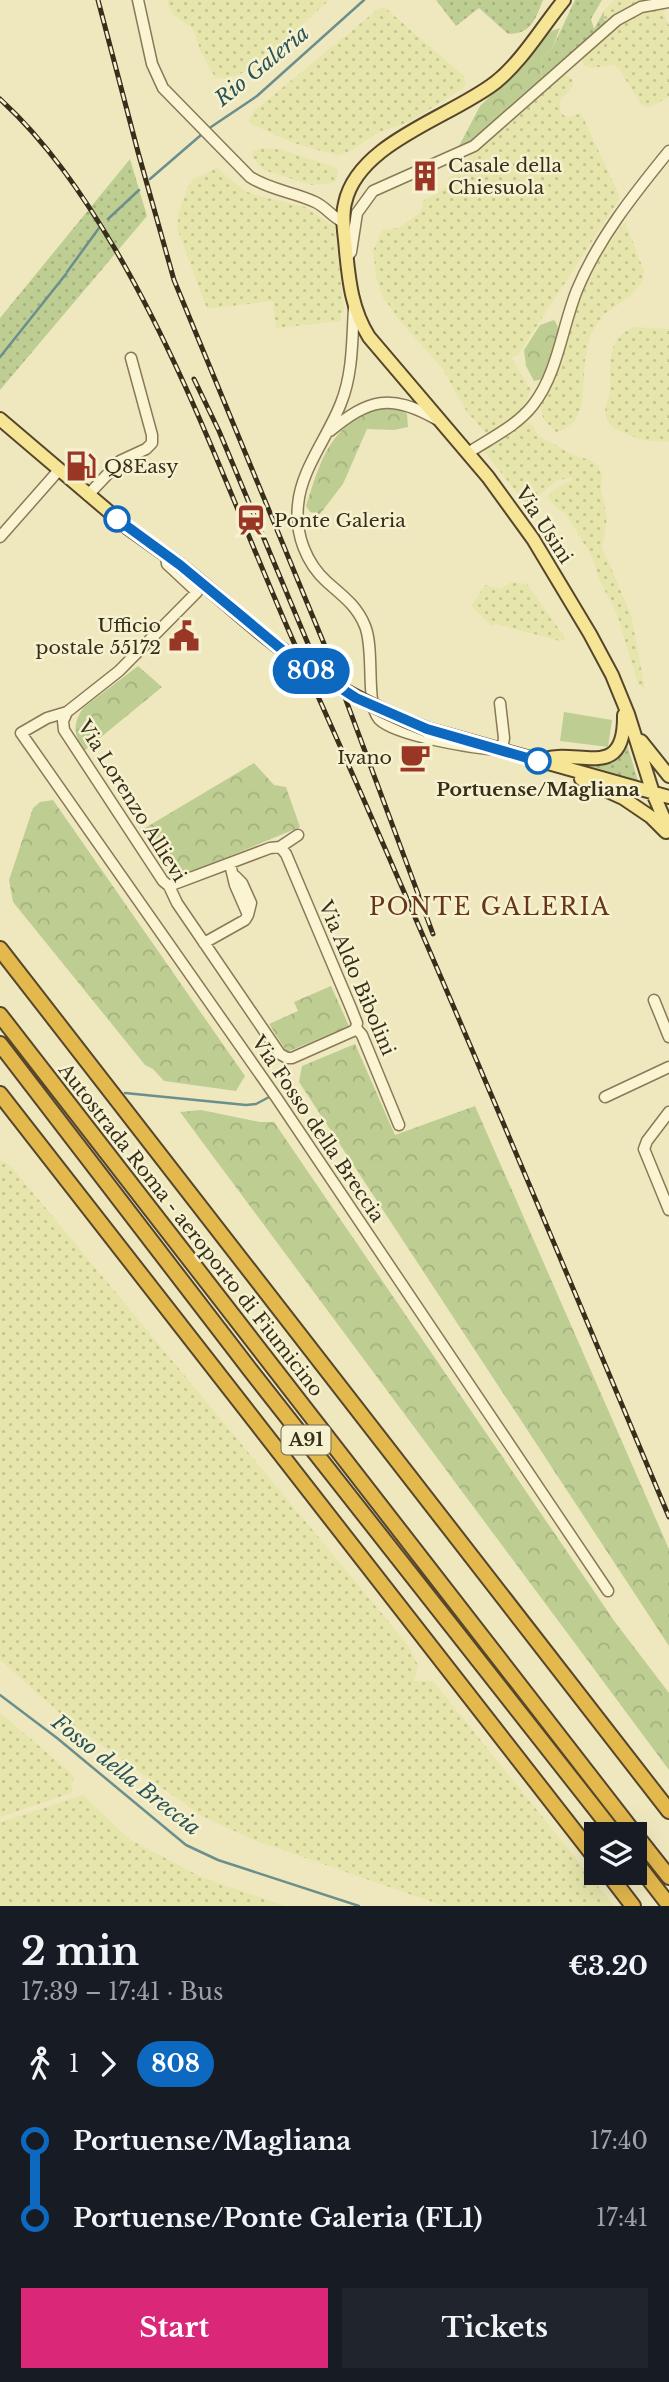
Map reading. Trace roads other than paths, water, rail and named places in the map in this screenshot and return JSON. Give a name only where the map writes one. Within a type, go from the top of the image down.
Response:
[{"type":"highway","points":[[0,949],[669,1811]]},
{"type":"highway","name":"Autostrada Roma - aeroporto di Fiumicino","points":[[0,1015],[626,1822]]},
{"type":"highway","name":"Autostrada Roma - aeroporto di Fiumicino","points":[[0,1044],[260,1382],[606,1822]]},
{"type":"highway","points":[[0,1094],[584,1843]]},
{"type":"highway","name":"Autostrada Roma - aeroporto di Fiumicino","points":[[647,1850],[669,1878]]},
{"type":"highway","points":[[647,1877],[669,1905]]},
{"type":"highway","points":[[617,1885],[633,1906]]},
{"type":"main road","name":"Via Usini","points":[[564,0],[505,74],[483,91],[397,141],[366,166],[348,192],[344,208],[346,258],[354,308],[372,342],[499,491],[533,539],[597,647],[624,704],[653,793],[669,829]]},
{"type":"main road","points":[[0,419],[143,540],[180,565],[250,625],[307,668],[374,706],[427,729],[669,797]]},
{"type":"main road","points":[[538,761],[551,755],[593,760],[608,757],[618,747],[622,737],[624,704]]},
{"type":"main road","points":[[631,724],[649,753],[669,776]]},
{"type":"main road","points":[[570,770],[582,780],[623,798],[669,829]]},
{"type":"street","points":[[138,0],[154,70],[163,88],[254,179],[317,203],[334,218],[344,222]]},
{"type":"street","points":[[346,258],[351,252],[357,213],[366,198],[377,188],[474,146],[617,20],[641,7],[669,2]]},
{"type":"street","points":[[468,453],[518,420],[537,400],[550,372],[577,290],[595,253],[669,151]]},
{"type":"street","points":[[354,308],[347,383],[342,401],[301,489],[297,508],[299,534],[314,568],[353,604],[366,627],[371,650],[372,701],[380,721],[391,727],[456,746],[502,750],[504,738],[500,702]]},
{"type":"street","points":[[89,495],[116,465],[152,443],[131,358]]},
{"type":"street","points":[[328,433],[357,410],[380,404],[411,407],[443,423]]},
{"type":"street","points":[[0,537],[59,470]]},
{"type":"street","name":"Via Lorenzo Allievi","points":[[166,556],[167,564],[197,592],[119,671],[67,712],[63,726],[71,745],[169,886],[172,897],[280,1054],[287,1058],[355,1028]]},
{"type":"street","name":"Via Fosso della Breccia","points":[[67,712],[47,718],[21,733],[276,1098],[608,1591]]},
{"type":"street","points":[[169,886],[280,847],[298,835]]},
{"type":"street","name":"Via Aldo Bibolini","points":[[280,847],[286,854],[351,1008],[355,1028],[362,1035],[399,1125]]},
{"type":"street","points":[[204,943],[245,920],[247,915],[230,864]]},
{"type":"street","points":[[654,1000],[669,1037]]},
{"type":"street","points":[[605,1097],[669,1067]]},
{"type":"street","points":[[669,1112],[644,1149],[669,1210]]},
{"type":"waterway","name":"Rio Galeria","points":[[211,127],[257,96],[364,0]]},
{"type":"waterway","name":"Rio Galeria","points":[[150,179],[201,135]]},
{"type":"waterway","name":"Rio Galeria","points":[[108,219],[139,190]]},
{"type":"waterway","name":"Rio Galeria","points":[[67,272],[99,228]]},
{"type":"waterway","name":"Rio Galeria","points":[[0,357],[66,274]]},
{"type":"waterway","points":[[125,1093],[246,1105],[256,1104],[271,1096]]},
{"type":"waterway","name":"Fosso della Breccia","points":[[0,1695],[57,1738],[186,1845],[218,1860],[359,1906]]},
{"type":"railway","points":[[98,0],[174,280],[334,668],[433,934]]},
{"type":"railway","points":[[0,99],[49,151],[77,189],[115,249],[166,345],[438,971],[669,1517]]},
{"type":"railway","points":[[194,379],[219,431],[329,694]]},
{"type":"place","name":"Casale della Chiesuola","points":[[425,176]]},
{"type":"place","name":"Q8Easy","points":[[81,466]]},
{"type":"place","name":"Ponte Galeria","points":[[251,520]]},
{"type":"place","name":"Ufficio postale 55172","points":[[184,636]]},
{"type":"place","name":"Ivano","points":[[415,757]]},
{"type":"place","name":"Portuense/Magliana","points":[[538,761]]},
{"type":"district","name":"PONTE GALERIA","points":[[490,907]]}]
